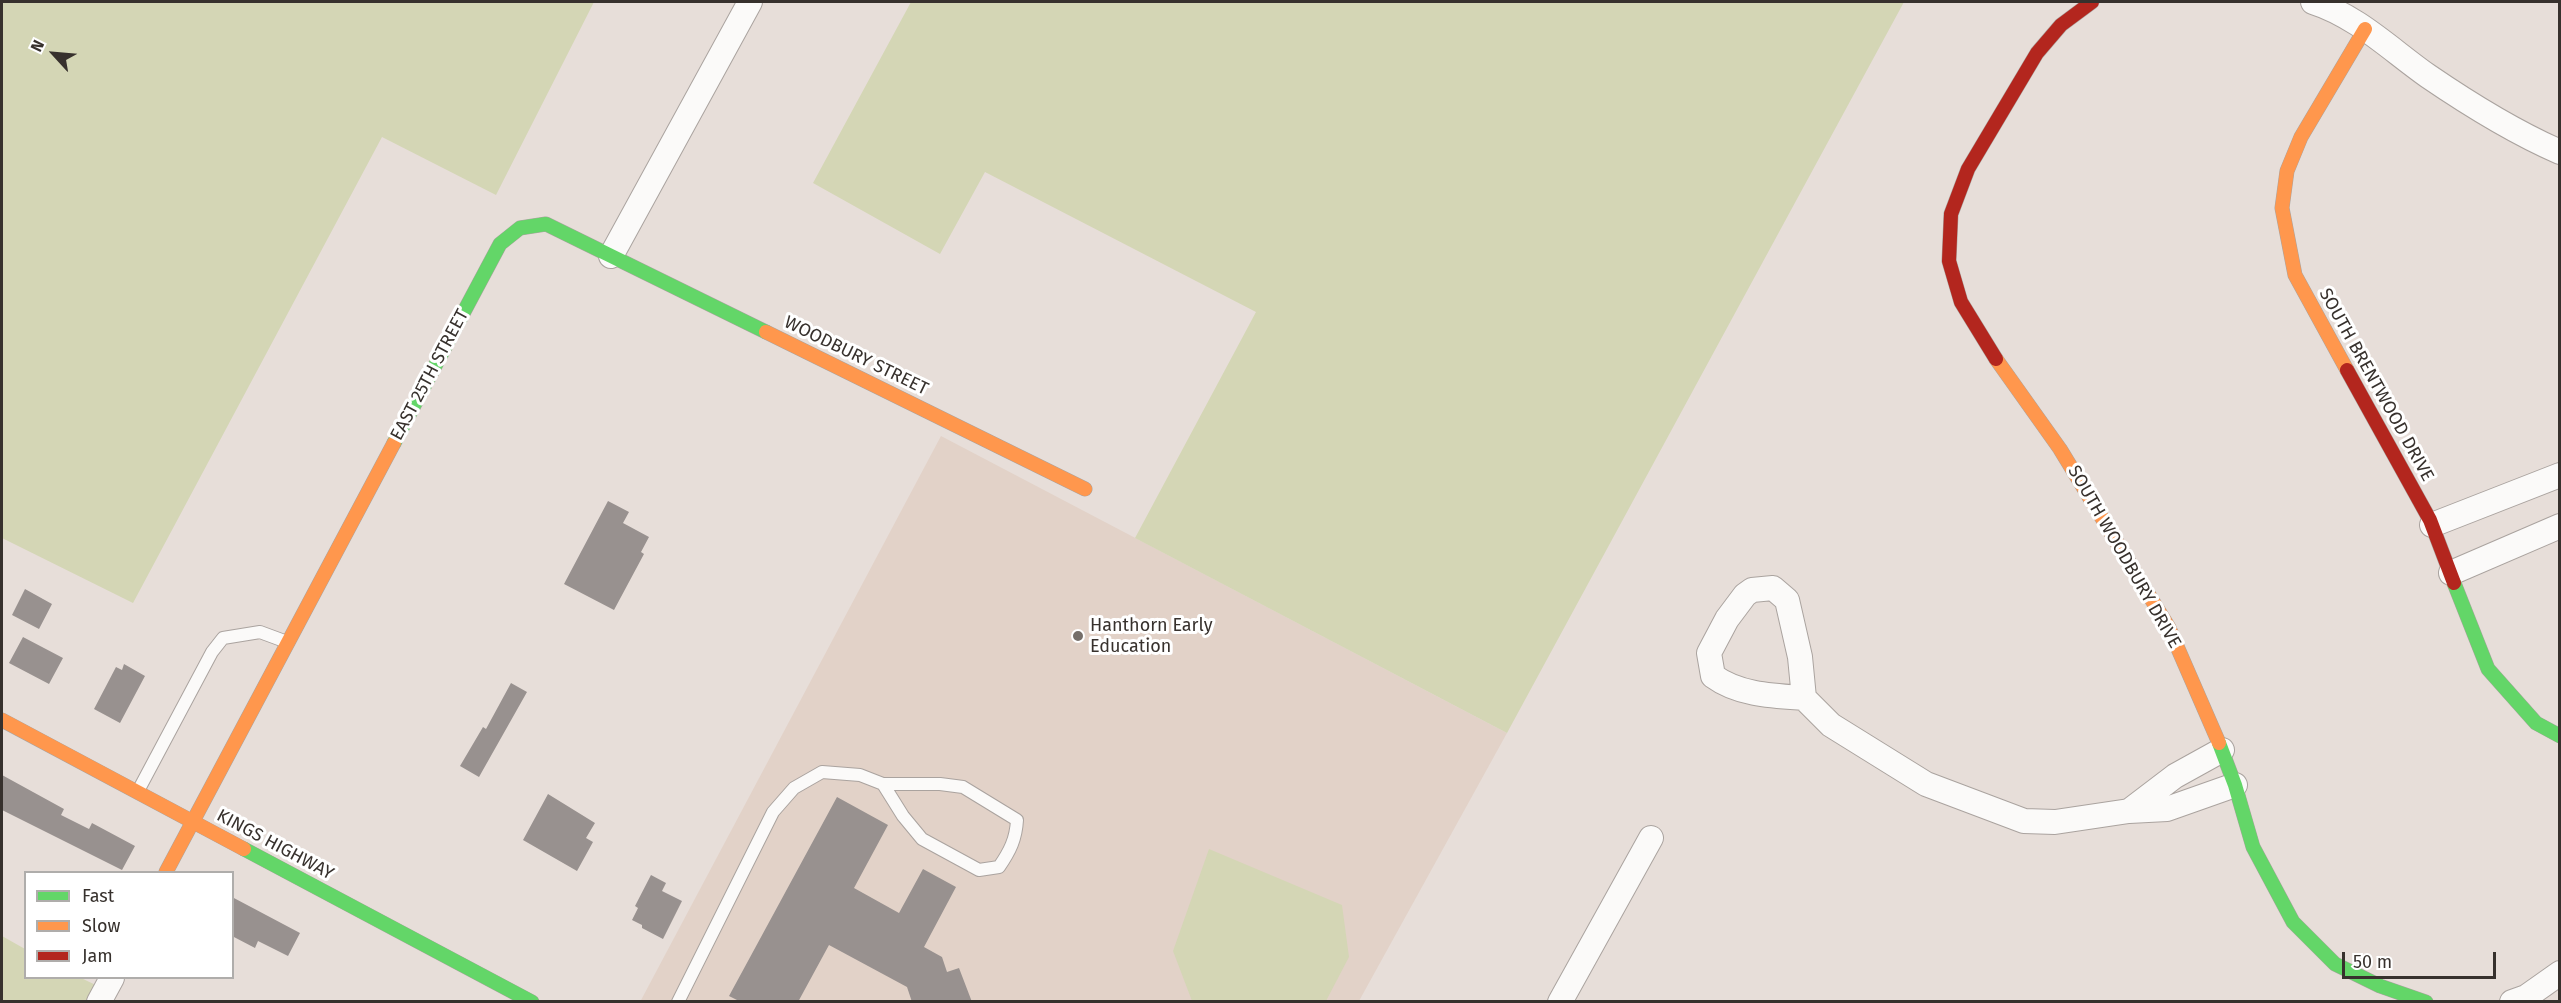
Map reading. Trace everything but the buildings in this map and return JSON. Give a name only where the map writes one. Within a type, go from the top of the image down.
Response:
[{"type":"street","points":[[611,256],[750,2]]},
{"type":"street","name":"SOUTH WOODBURY DRIVE","points":[[2092,2],[2061,25],[2037,53],[1968,169],[1951,214],[1949,261],[1961,302],[1993,355],[2060,449],[2169,628],[2222,750],[2253,847],[2293,922],[2335,964],[2380,986],[2426,1002]]},
{"type":"street","points":[[2313,2],[2334,8],[2458,95],[2559,152]]},
{"type":"street","name":"SOUTH BRENTWOOD DRIVE","points":[[2365,29],[2301,137],[2287,171],[2282,208],[2295,275],[2432,525],[2488,669],[2536,723],[2559,736]]},
{"type":"street","name":"EAST 25TH STREET","points":[[167,871],[500,244],[520,228],[546,224],[611,256]]},
{"type":"street","name":"WOODBURY STREET","points":[[611,256],[1085,489]]},
{"type":"street","points":[[2432,525],[2559,475]]},
{"type":"street","points":[[2451,573],[2559,526]]},
{"type":"street","points":[[1804,698],[1800,657],[1787,600],[1773,588],[1752,590],[1745,595],[1727,619],[1709,653],[1713,676],[1747,693],[1804,698],[1831,724],[1926,783],[2024,821],[2055,822],[2129,811],[2167,809],[2184,805],[2235,785]]},
{"type":"street","name":"KINGS HIGHWAY","points":[[2,720],[532,1002]]},
{"type":"street","points":[[2129,811],[2175,776],[2222,750]]},
{"type":"street","points":[[1560,1002],[1651,838]]},
{"type":"street","points":[[99,1002],[111,979]]},
{"type":"street","points":[[2512,1002],[2553,985]]},
{"type":"lane","points":[[138,792],[212,652],[224,639],[260,632],[288,642]]},
{"type":"lane","points":[[678,1002],[773,812],[794,788],[822,772],[860,775],[883,784],[940,784],[963,787],[1017,820],[1016,837],[1010,852],[999,867],[979,870],[922,839],[903,816],[883,784]]},
{"type":"shaded area","name":"Hanthorn Early Education","points":[[941,436],[1507,733],[1359,1001],[640,1002]]},
{"type":"green space","points":[[2,2],[594,2],[496,195],[382,137],[133,603],[2,538]]},
{"type":"green space","points":[[911,2],[1904,2],[1507,733],[1135,538],[1256,312],[985,172],[940,254],[813,183]]},
{"type":"green space","points":[[1209,849],[1342,905],[1349,957],[1326,1001],[1192,1001],[1173,951]]},
{"type":"green space","points":[[2,936],[24,948],[24,979],[83,979],[100,987],[92,1001],[2,1001]]},
{"type":"traffic: fast","points":[[394,443],[500,244],[520,228],[546,224],[766,332]]},
{"type":"traffic: fast","points":[[2454,583],[2488,669],[2536,723],[2560,736]]},
{"type":"traffic: fast","points":[[2219,743],[2235,785],[2253,847],[2293,922],[2335,964],[2380,986],[2426,1002]]},
{"type":"traffic: fast","points":[[244,849],[532,1002]]},
{"type":"traffic: slow","points":[[2347,370],[2295,275],[2282,208],[2287,171],[2301,137],[2365,29]]},
{"type":"traffic: slow","points":[[766,332],[1085,489]]},
{"type":"traffic: slow","points":[[1996,359],[2060,449],[2169,628],[2219,743]]},
{"type":"traffic: slow","points":[[167,871],[394,443]]},
{"type":"traffic: slow","points":[[2,720],[244,849]]},
{"type":"traffic: jam","points":[[1996,359],[1961,302],[1949,261],[1951,214],[1968,169],[2037,53],[2061,25],[2092,2]]},
{"type":"traffic: jam","points":[[2347,370],[2430,520],[2454,583]]},
{"type":"place","name":"Hanthorn Early Education","points":[[1078,636]]}]
